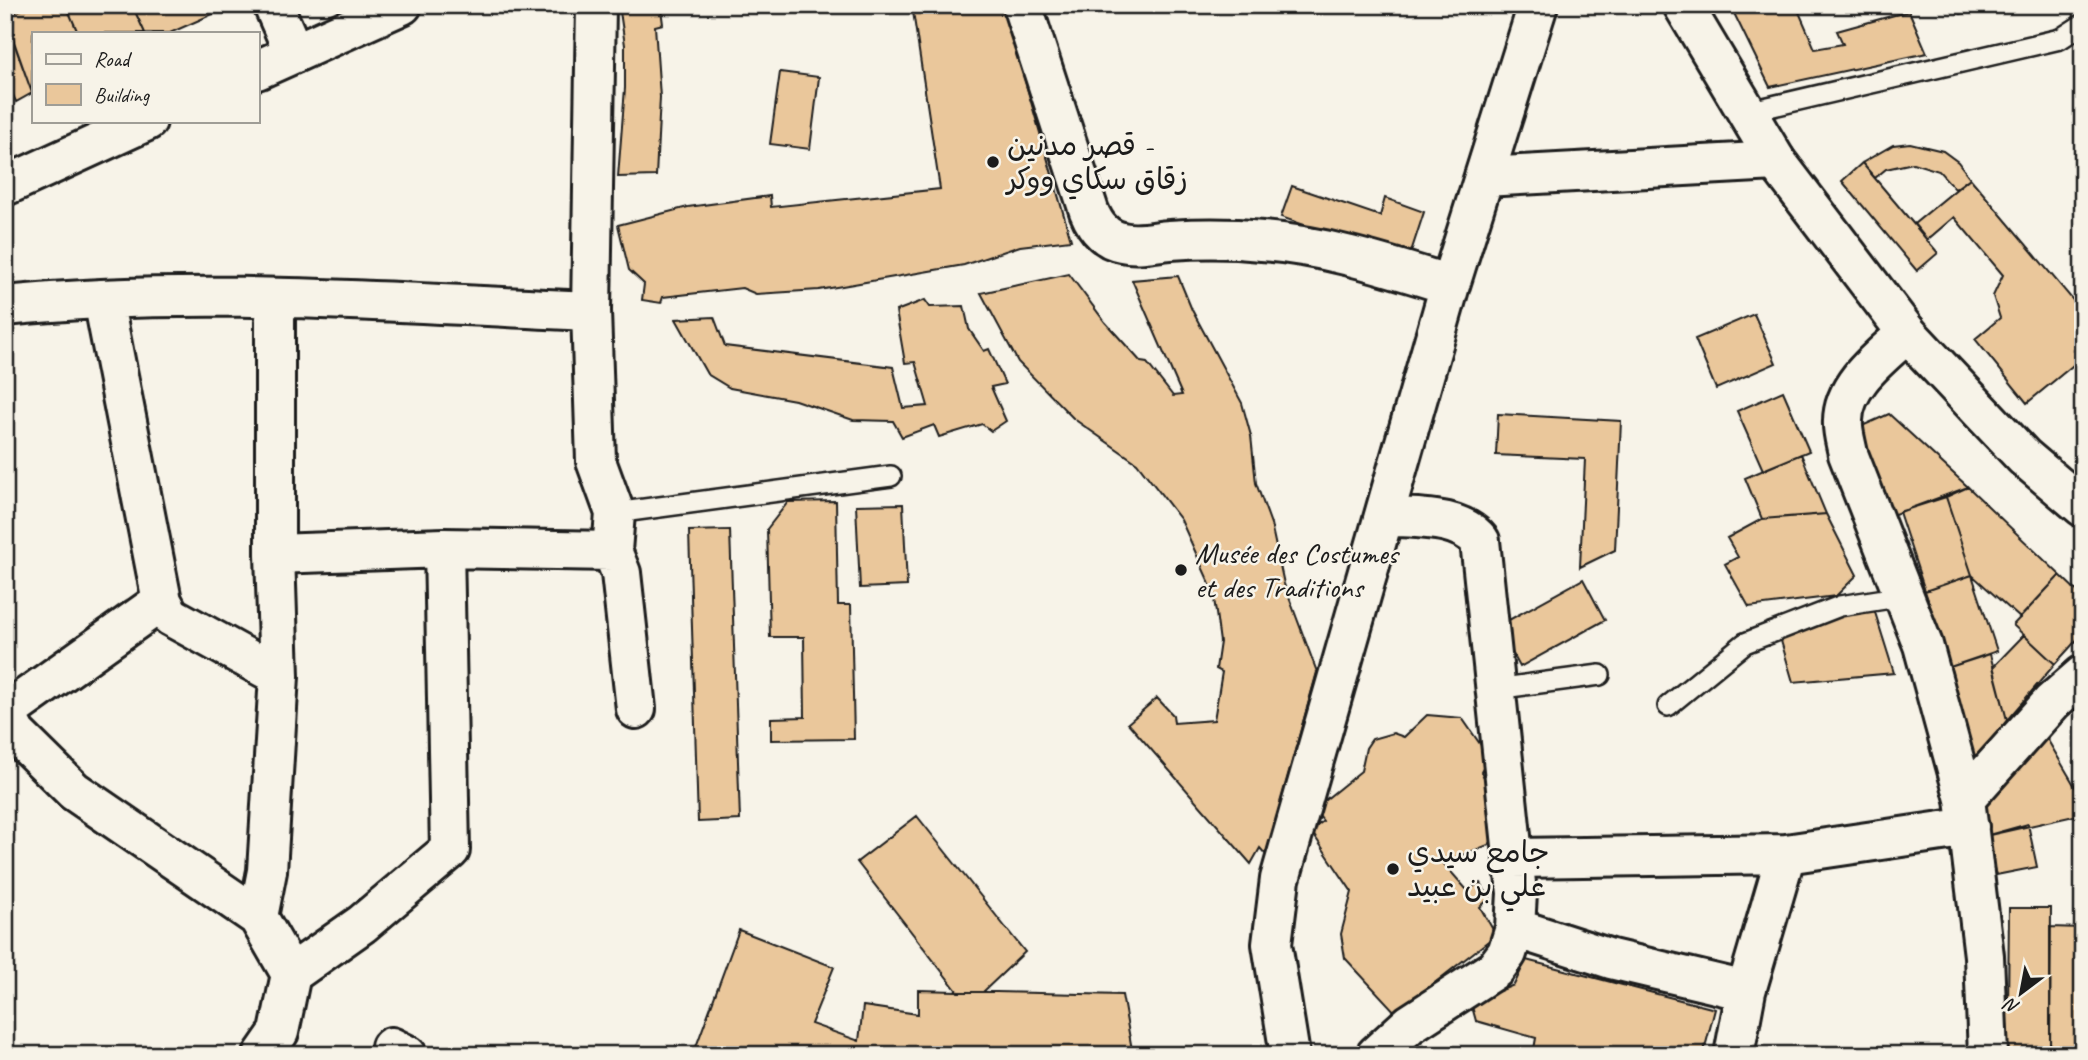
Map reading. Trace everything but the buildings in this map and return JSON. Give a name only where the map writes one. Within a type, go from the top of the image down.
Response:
[{"type":"street","points":[[273,5],[294,53]]},
{"type":"street","points":[[259,68],[402,5]]},
{"type":"street","points":[[596,5],[591,311],[596,461],[615,513],[612,551],[621,573],[636,709]]},
{"type":"street","points":[[1022,5],[1089,211],[1095,225],[1106,235],[1120,242],[1136,244],[1212,239],[1311,247],[1360,257],[1450,285]]},
{"type":"street","points":[[1290,1055],[1272,944],[1280,879],[1450,285],[1538,5]]},
{"type":"street","points":[[1683,5],[1776,160],[1907,333],[2024,457],[2083,507]]},
{"type":"street","points":[[5,186],[145,122]]},
{"type":"street","points":[[1484,177],[1776,160]]},
{"type":"street","points":[[5,306],[103,299],[275,298],[591,311]]},
{"type":"street","points":[[258,917],[267,871],[279,676],[275,554],[275,298]]},
{"type":"street","points":[[103,299],[162,601],[170,616],[184,626],[279,676]]},
{"type":"street","points":[[1907,333],[1873,364],[1847,396],[1842,420],[1847,454],[1923,645],[1967,813],[1984,956],[1989,1055]]},
{"type":"street","points":[[1377,1055],[1410,1024],[1495,969],[1507,953],[1515,928],[1517,892],[1480,541],[1470,529],[1455,523],[1384,516]]},
{"type":"street","points":[[275,554],[444,548],[612,551]]},
{"type":"street","points":[[291,974],[362,924],[450,850],[444,548]]},
{"type":"street","points":[[162,601],[5,713],[16,734],[74,791],[258,917],[291,974],[279,1032],[263,1055]]},
{"type":"street","points":[[1513,858],[1786,855],[1967,813],[2052,702],[2083,675]]},
{"type":"street","points":[[1734,1055],[1746,991],[1786,855]]},
{"type":"street","points":[[1515,928],[1611,959],[1746,991]]},
{"type":"lane","points":[[1747,112],[2060,39],[2083,24]]},
{"type":"lane","points":[[615,513],[891,476]]},
{"type":"lane","points":[[1668,706],[1745,643],[1840,606],[1904,596]]},
{"type":"lane","points":[[1495,689],[1600,675]]},
{"type":"place","name":"قصر مدنين - زقاق سكاي ووكر","points":[[993,162]]},
{"type":"place","name":"Musée des Costumes et des Traditions","points":[[1181,570]]},
{"type":"place","name":"جامع سيدي علي بن عبيد","points":[[1393,869]]}]
